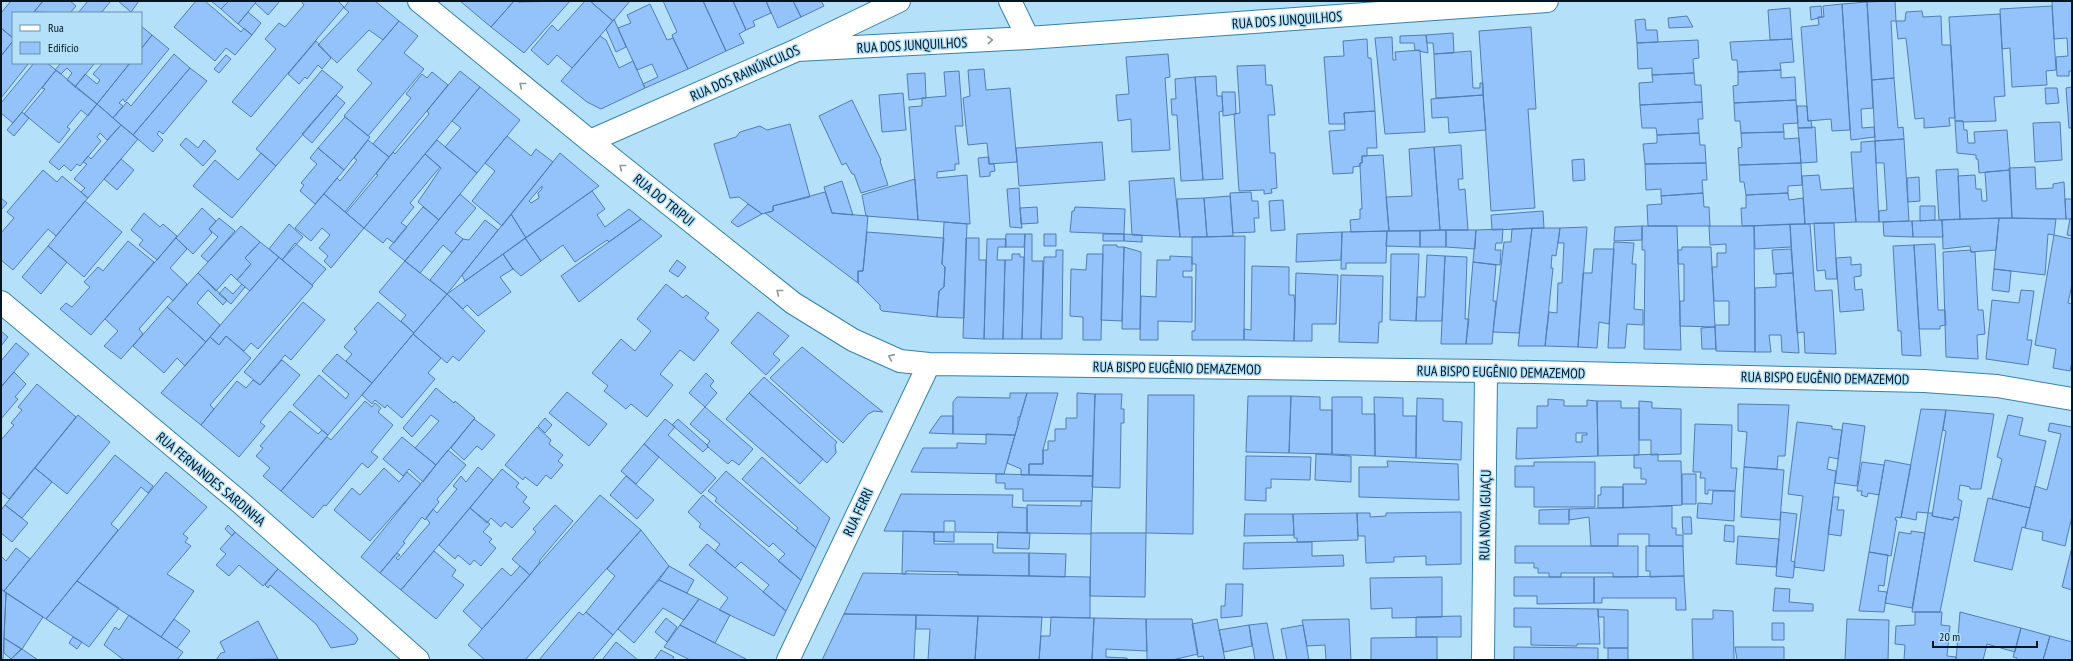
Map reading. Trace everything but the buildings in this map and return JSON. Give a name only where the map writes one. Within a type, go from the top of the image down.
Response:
[{"type":"street","name":"RUA DO TRIPUI","points":[[419,1],[590,141],[793,303],[853,340],[900,360],[929,364]]},
{"type":"street","name":"RUA DOS RAINÚNCULOS","points":[[590,141],[797,50],[899,1]]},
{"type":"street","points":[[1010,1],[1028,38]]},
{"type":"street","name":"RUA DOS JUNQUILHOS","points":[[797,50],[1028,38],[1547,1]]},
{"type":"street","name":"RUA FERNANDES SARDINHA","points":[[1,302],[241,503],[418,660]]},
{"type":"street","name":"RUA BISPO EUGÊNIO DEMAZEMOD","points":[[929,364],[1486,371],[1924,381],[1997,386],[2051,394],[2072,399]]},
{"type":"street","name":"RUA FERRI","points":[[788,660],[929,364]]},
{"type":"street","name":"RUA NOVA IGUAÇU","points":[[1483,660],[1486,371]]}]
